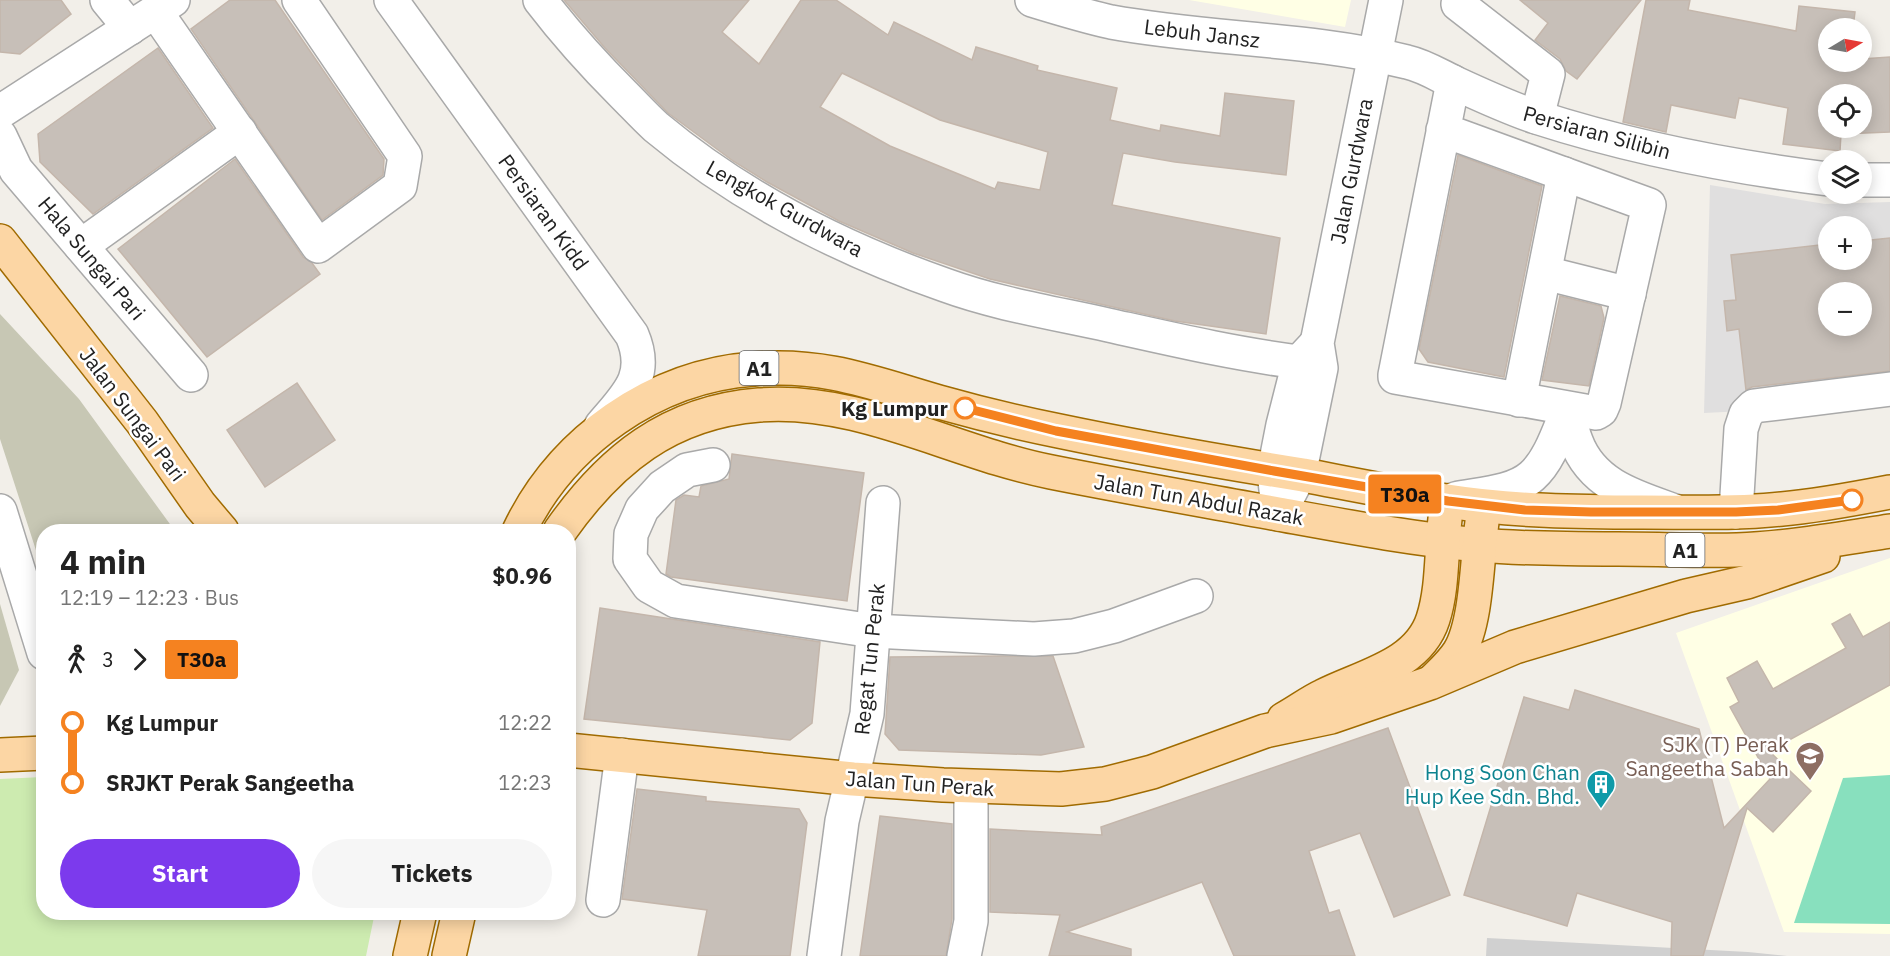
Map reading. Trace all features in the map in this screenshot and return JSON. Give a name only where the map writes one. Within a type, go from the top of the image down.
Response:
[{"type":"main road","name":"Jalan Sungai Pari","points":[[0,241],[142,422],[200,505],[216,524]]},
{"type":"main road","name":"Jalan Sungai Pari","points":[[0,259],[44,298]]},
{"type":"main road","name":"Jalan Tun Abdul Razak","points":[[523,524],[544,488],[569,458],[598,430],[636,404],[676,386],[717,374],[752,369],[795,367],[838,372],[942,403],[1056,431],[1448,501],[1525,510],[1736,512],[1820,505],[1890,492]]},
{"type":"main road","name":"Jalan Tun Abdul Razak","points":[[565,524],[582,500],[609,471],[640,446],[677,425],[713,412],[758,405],[799,405],[837,409],[1001,460],[1046,471],[1279,514],[1479,545],[1547,549],[1736,550],[1890,533]]},
{"type":"main road","name":"Jalan Tun Perak","points":[[1265,731],[1323,696],[1397,662],[1412,651],[1425,636],[1433,619],[1448,501]]},
{"type":"main road","points":[[200,505],[226,524]]},
{"type":"main road","name":"Jalan Tun Perak","points":[[576,751],[853,779],[971,787],[1061,789],[1105,784],[1152,772],[1265,731],[1331,717],[1430,683],[1455,658],[1468,631],[1473,607],[1484,505]]},
{"type":"main road","points":[[1430,683],[1526,644],[1686,596],[1747,582],[1890,533]]},
{"type":"main road","points":[[0,755],[36,753]]},
{"type":"main road","points":[[410,956],[418,920]]},
{"type":"main road","points":[[449,956],[457,920]]},
{"type":"street","points":[[107,0],[153,13],[240,132],[318,246],[400,186],[405,156],[299,0]]},
{"type":"street","name":"Persiaran Kidd","points":[[391,0],[633,335],[640,361],[635,380],[622,401],[598,430]]},
{"type":"street","name":"Lengkok Gurdwara","points":[[540,0],[566,34],[655,126],[701,162],[824,235],[947,286],[1005,301],[1158,336],[1308,352]]},
{"type":"street","name":"Lebuh Jansz","points":[[1032,0],[1110,21],[1375,55]]},
{"type":"street","name":"Jalan Gurdwara","points":[[1279,514],[1287,473],[1283,425],[1308,352],[1386,0]]},
{"type":"street","points":[[1458,4],[1548,74],[1537,117]]},
{"type":"street","points":[[0,112],[153,13]]},
{"type":"street","name":"Persiaran Silibin","points":[[1375,55],[1409,62],[1430,70],[1498,103],[1537,117],[1678,154],[1818,178]]},
{"type":"street","points":[[1443,130],[1649,205],[1604,403],[1601,410],[1596,413],[1395,376],[1443,130],[1453,82]]},
{"type":"street","points":[[81,246],[240,132]]},
{"type":"street","name":"Hala Sungai Pari","points":[[0,136],[16,170],[191,375]]},
{"type":"street","points":[[1519,400],[1564,174]]},
{"type":"street","points":[[1872,180],[1890,180]]},
{"type":"street","points":[[1545,273],[1629,294]]},
{"type":"street","points":[[1736,512],[1741,429],[1746,414],[1754,406],[1890,389]]},
{"type":"street","points":[[1448,501],[1519,484],[1533,475],[1545,458],[1568,409]]},
{"type":"street","points":[[1568,409],[1576,441],[1588,464],[1601,479],[1617,489],[1677,512]]},
{"type":"street","points":[[713,465],[687,470],[662,487],[642,509],[631,534],[630,559],[649,586],[676,601],[873,631],[1034,639],[1074,636],[1114,626],[1196,596]]},
{"type":"street","name":"Regat Tun Perak","points":[[824,956],[842,821],[867,714],[883,503]]},
{"type":"street","points":[[0,511],[36,627]]},
{"type":"street","points":[[603,900],[622,755]]},
{"type":"street","points":[[964,956],[971,921],[971,787]]},
{"type":"shaded area","points":[[1189,0],[1351,0],[1345,27]]},
{"type":"shaded area","points":[[1710,185],[1818,204],[1890,202],[1890,404],[1704,413]]},
{"type":"shaded area","points":[[0,314],[79,399],[170,524],[36,524],[36,550],[0,439]]},
{"type":"shaded area","name":"SJK (T) Perak Sangeetha Sabah","points":[[1890,558],[1890,934],[1784,932],[1676,633]]},
{"type":"shaded area","points":[[0,604],[19,670],[0,706]]},
{"type":"shaded area","points":[[1487,938],[1748,952],[1787,956],[1486,956]]},
{"type":"green space","points":[[1890,775],[1890,924],[1794,923],[1843,778]]},
{"type":"green space","points":[[36,777],[36,920],[373,920],[366,956],[0,956],[0,779]]},
{"type":"building","points":[[0,0],[61,0],[71,14],[20,54],[0,52]]},
{"type":"building","points":[[230,0],[275,0],[384,159],[383,175],[322,220],[191,29]]},
{"type":"building","points":[[564,0],[749,0],[722,32],[759,64],[801,0],[836,0],[888,35],[894,22],[972,60],[976,47],[1038,66],[1037,70],[1117,88],[1110,120],[1160,131],[1161,125],[1220,136],[1225,93],[1294,101],[1286,175],[1175,162],[1123,153],[1112,205],[1280,238],[1266,334],[1175,321],[990,279],[913,253],[839,221],[733,161],[668,113],[605,48]],"holes":[[[842,73],[940,120],[1048,152],[1040,190],[998,182],[995,189],[890,146],[820,107]]]},
{"type":"building","points":[[1520,0],[1641,0],[1577,79],[1566,71],[1560,59],[1535,40],[1548,23]]},
{"type":"building","points":[[1646,0],[1690,0],[1688,10],[1796,31],[1799,6],[1855,12],[1854,18],[1818,18],[1818,72],[1872,72],[1872,58],[1890,57],[1890,132],[1872,133],[1872,84],[1818,84],[1818,138],[1841,138],[1840,150],[1783,144],[1788,108],[1739,98],[1735,118],[1671,105],[1666,132],[1623,122]]},
{"type":"building","points":[[158,48],[213,128],[93,214],[40,162],[38,134]]},
{"type":"building","points":[[1458,155],[1542,186],[1504,377],[1428,362],[1419,349]]},
{"type":"building","points":[[235,159],[303,257],[312,263],[320,274],[207,357],[118,249]]},
{"type":"building","points":[[1890,238],[1890,371],[1752,387],[1746,390],[1739,329],[1727,331],[1724,301],[1736,300],[1731,255],[1818,245],[1818,270],[1872,270],[1872,240]]},
{"type":"building","points":[[1560,296],[1601,306],[1604,318],[1589,386],[1542,380]]},
{"type":"building","points":[[297,383],[335,440],[265,487],[227,430]]},
{"type":"building","points":[[732,454],[864,473],[847,601],[671,577],[666,574],[676,500],[684,495],[699,497],[701,486],[729,479]]},
{"type":"building","points":[[600,608],[820,642],[812,723],[790,740],[584,719]]},
{"type":"building","name":"Hong Soon Chan Hup Kee Sdn. Bhd.","points":[[1850,614],[1863,637],[1890,622],[1890,685],[1769,751],[1811,791],[1773,832],[1747,808],[1703,956],[1671,956],[1672,922],[1577,893],[1567,926],[1464,895],[1524,697],[1569,710],[1575,690],[1699,729],[1724,828],[1770,779],[1730,707],[1739,702],[1727,678],[1757,661],[1773,689],[1846,648],[1832,624]]},
{"type":"building","points":[[1053,656],[1084,747],[1041,755],[899,750],[885,734],[890,657]]},
{"type":"building","points":[[1388,728],[1450,895],[1394,917],[1360,833],[1309,851],[1329,913],[1339,910],[1355,956],[1234,956],[1202,882],[1067,932],[1131,949],[1131,956],[1049,956],[1060,915],[990,912],[990,829],[1102,835],[1101,827]]},
{"type":"building","points":[[637,789],[706,797],[706,801],[799,809],[807,823],[790,956],[698,956],[707,910],[622,899]]},
{"type":"building","points":[[880,816],[952,824],[952,919],[946,956],[860,956]]},
{"type":"bus line","name":"T30a","points":[[965,408],[1056,431],[1274,471],[1448,501],[1525,510],[1736,512],[1778,510],[1852,500]]},
{"type":"place","name":"Kg Lumpur","points":[[965,408]]},
{"type":"place","name":"SJK (T) Perak Sangeetha Sabah","points":[[1810,782]]},
{"type":"place","name":"Hong Soon Chan Hup Kee Sdn. Bhd.","points":[[1601,810]]}]
